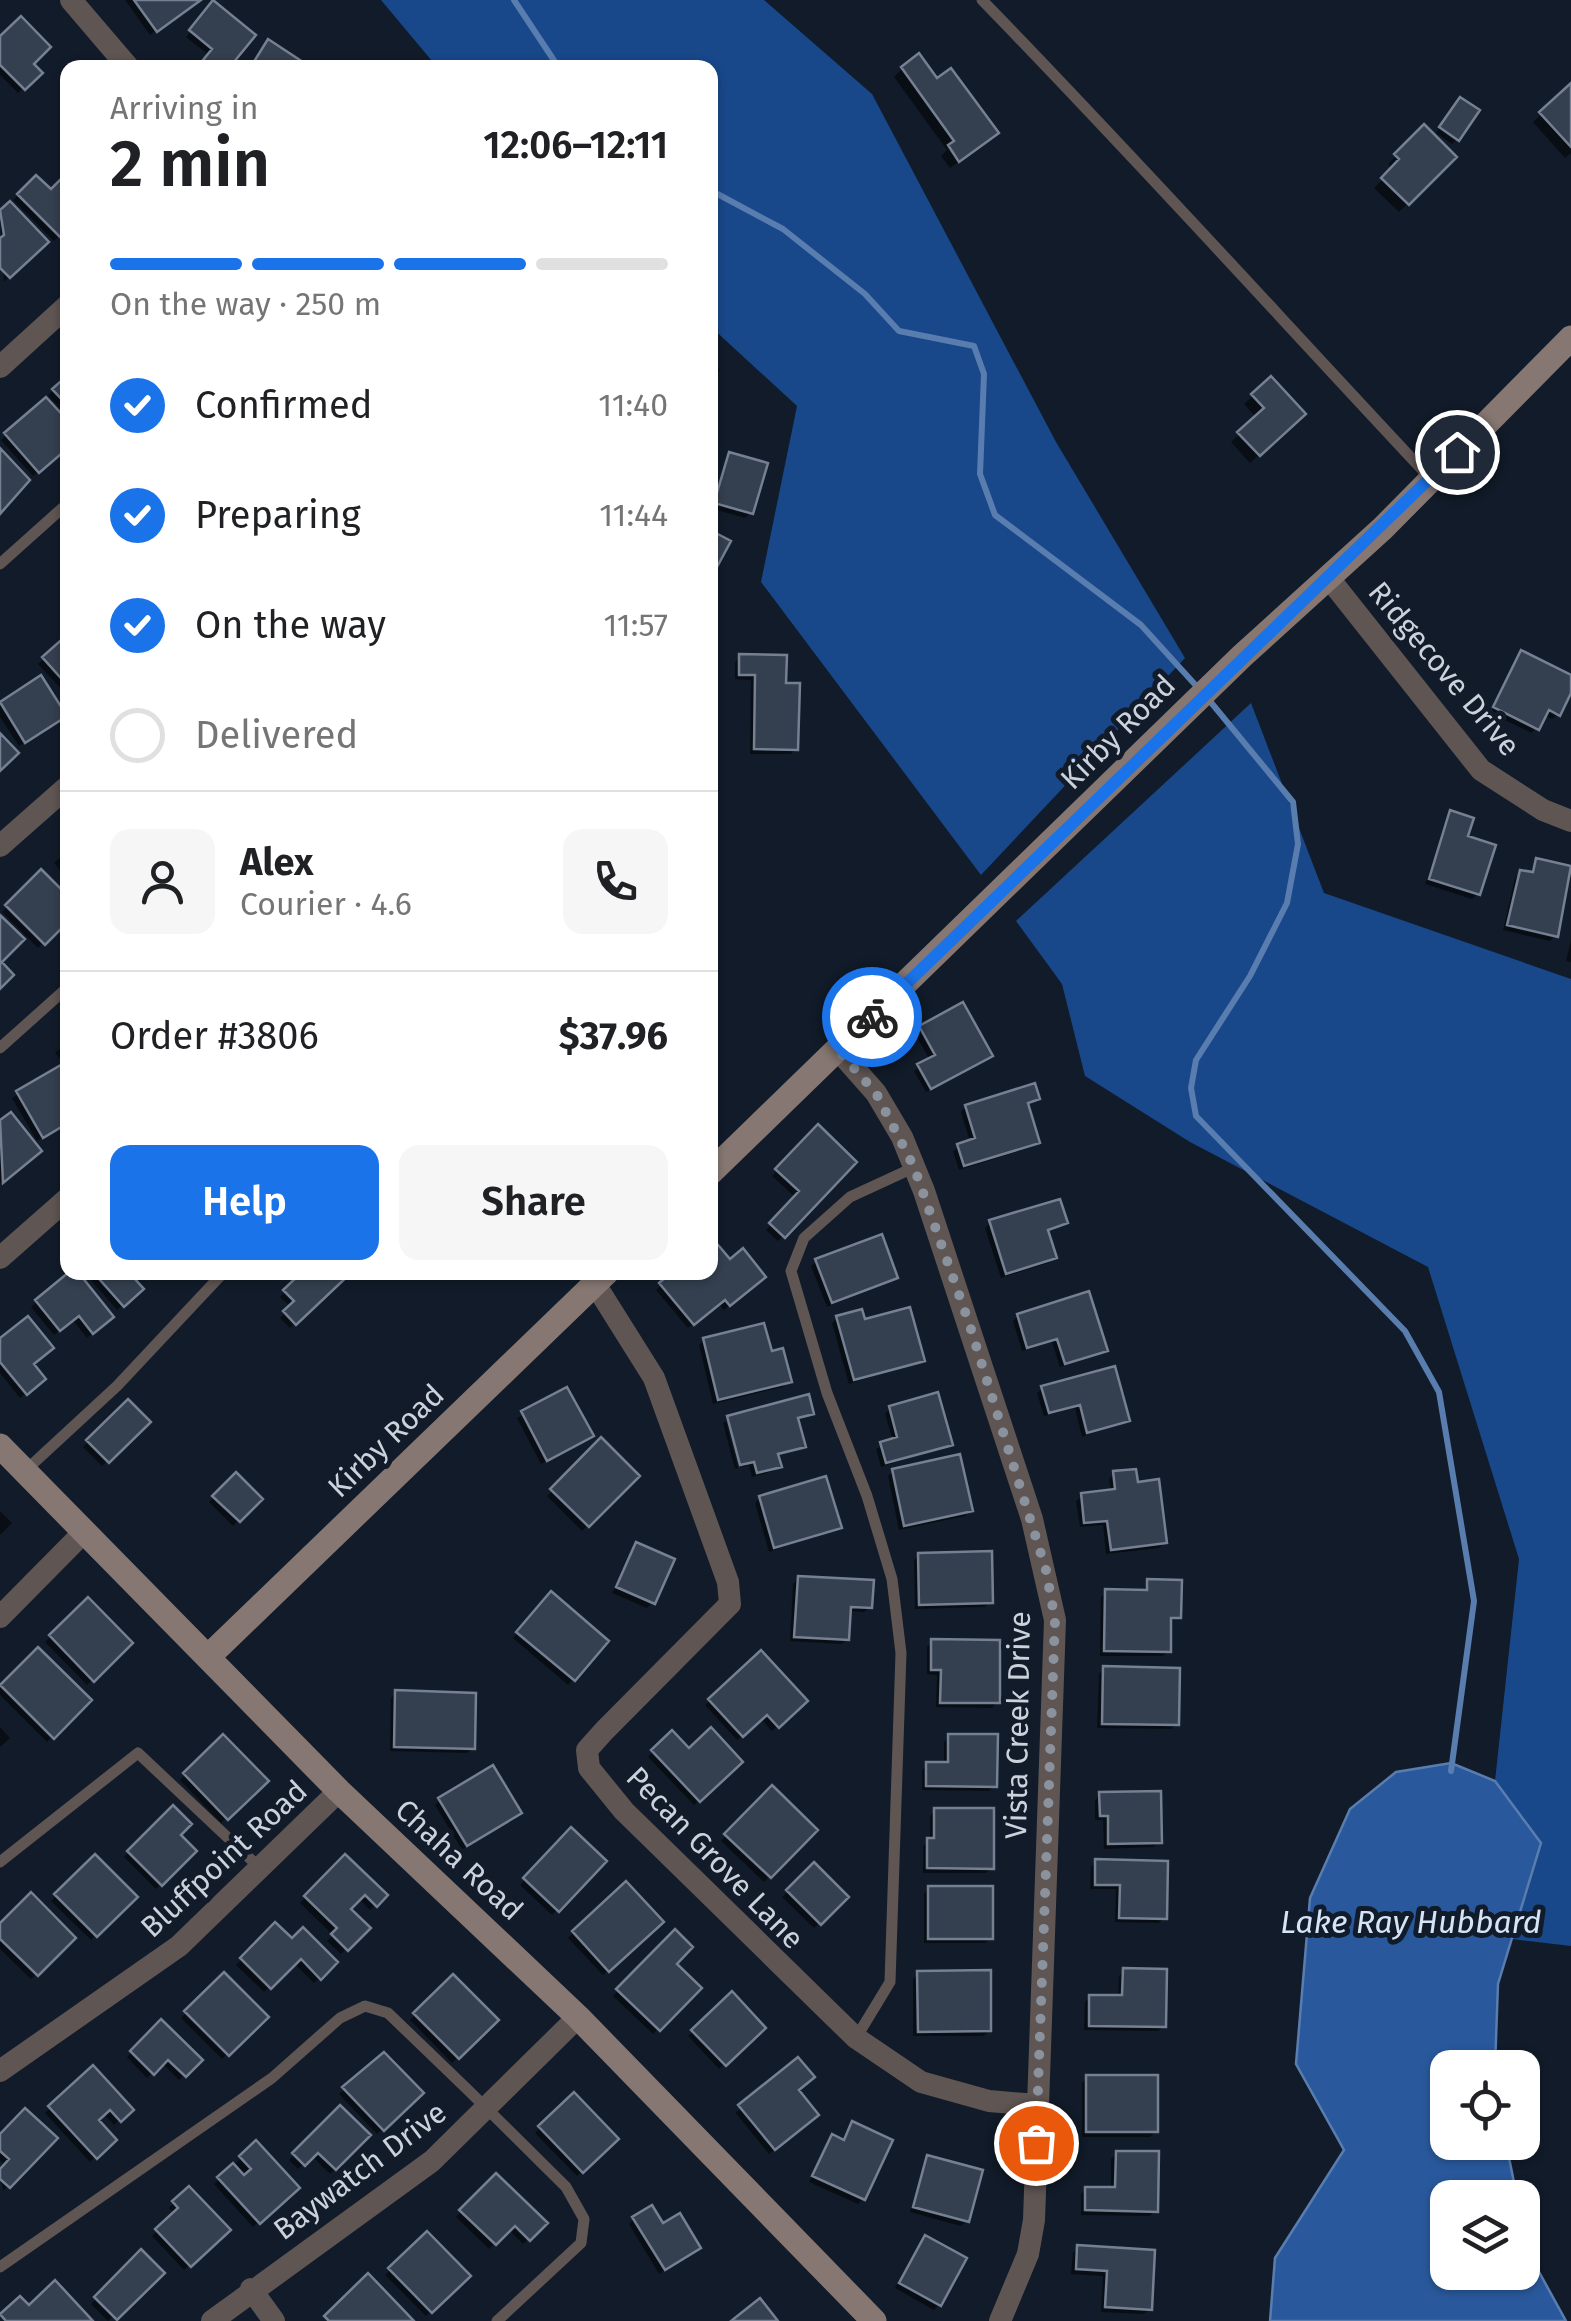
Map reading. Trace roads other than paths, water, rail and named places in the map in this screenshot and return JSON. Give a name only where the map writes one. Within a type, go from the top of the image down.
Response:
[{"type":"street","points":[[71,0],[123,60]]},
{"type":"street","points":[[0,367],[60,312]]},
{"type":"street","name":"Kirby Road","points":[[718,1164],[1242,656],[1431,479],[1571,338]]},
{"type":"street","name":"Ridgecove Drive","points":[[1328,577],[1482,770],[1542,810],[1571,821]]},
{"type":"street","points":[[0,846],[60,793]]},
{"type":"street","name":"Vista Creek Drive","points":[[838,1050],[876,1093],[914,1167],[1032,1519],[1055,1620],[1034,2220],[1028,2254],[1000,2321]]},
{"type":"street","points":[[0,1258],[60,1205]]},
{"type":"street","name":"Kirby Road","points":[[210,1656],[599,1280]]},
{"type":"street","name":"Pecan Grove Lane","points":[[602,1280],[654,1378],[728,1582],[730,1604],[604,1730],[587,1750],[588,1768],[624,1811],[856,2038],[921,2082],[989,2101],[1037,2105]]},
{"type":"street","name":"Chaha Road","points":[[0,1446],[339,1790],[578,2017],[874,2321]]},
{"type":"street","points":[[0,1617],[84,1532]]},
{"type":"street","name":"Bluffpoint Road","points":[[0,2071],[179,1946],[339,1790]]},
{"type":"street","name":"Baywatch Drive","points":[[212,2321],[251,2289],[432,2162],[578,2017]]},
{"type":"street","points":[[251,2289],[274,2321]]},
{"type":"lane","points":[[982,0],[1158,181],[1262,300],[1431,479]]},
{"type":"lane","points":[[0,564],[60,510]]},
{"type":"lane","points":[[0,1048],[60,994]]},
{"type":"lane","points":[[856,2038],[890,1982],[901,1652],[892,1579],[867,1496],[827,1393],[791,1271],[804,1238],[850,1197],[914,1167]]},
{"type":"lane","points":[[25,1471],[117,1386],[216,1280]]},
{"type":"lane","points":[[0,1862],[138,1753],[261,1870]]},
{"type":"lane","points":[[0,2267],[272,2078],[340,2018],[364,2006],[388,2013],[566,2187],[584,2219],[580,2243],[497,2321]]},
{"type":"water","name":"Lake Ray Hubbard","points":[[1451,1763],[1495,1781],[1541,1843],[1498,1984],[1496,2050],[1430,2050],[1430,2160],[1509,2160],[1514,2180],[1430,2180],[1430,2290],[1540,2290],[1540,2274],[1566,2321],[1270,2321],[1275,2258],[1344,2150],[1296,2064],[1310,1898],[1350,1809],[1396,1772]]},
{"type":"waterway","points":[[514,0],[554,60]]},
{"type":"waterway","points":[[718,194],[783,229],[865,294],[899,331],[974,346],[984,374],[980,474],[995,515],[1141,625],[1200,690]]},
{"type":"waterway","points":[[1209,700],[1293,802],[1298,844],[1287,903],[1250,976],[1196,1060],[1191,1088],[1196,1116],[1405,1331],[1439,1392],[1474,1601],[1451,1771]]}]
